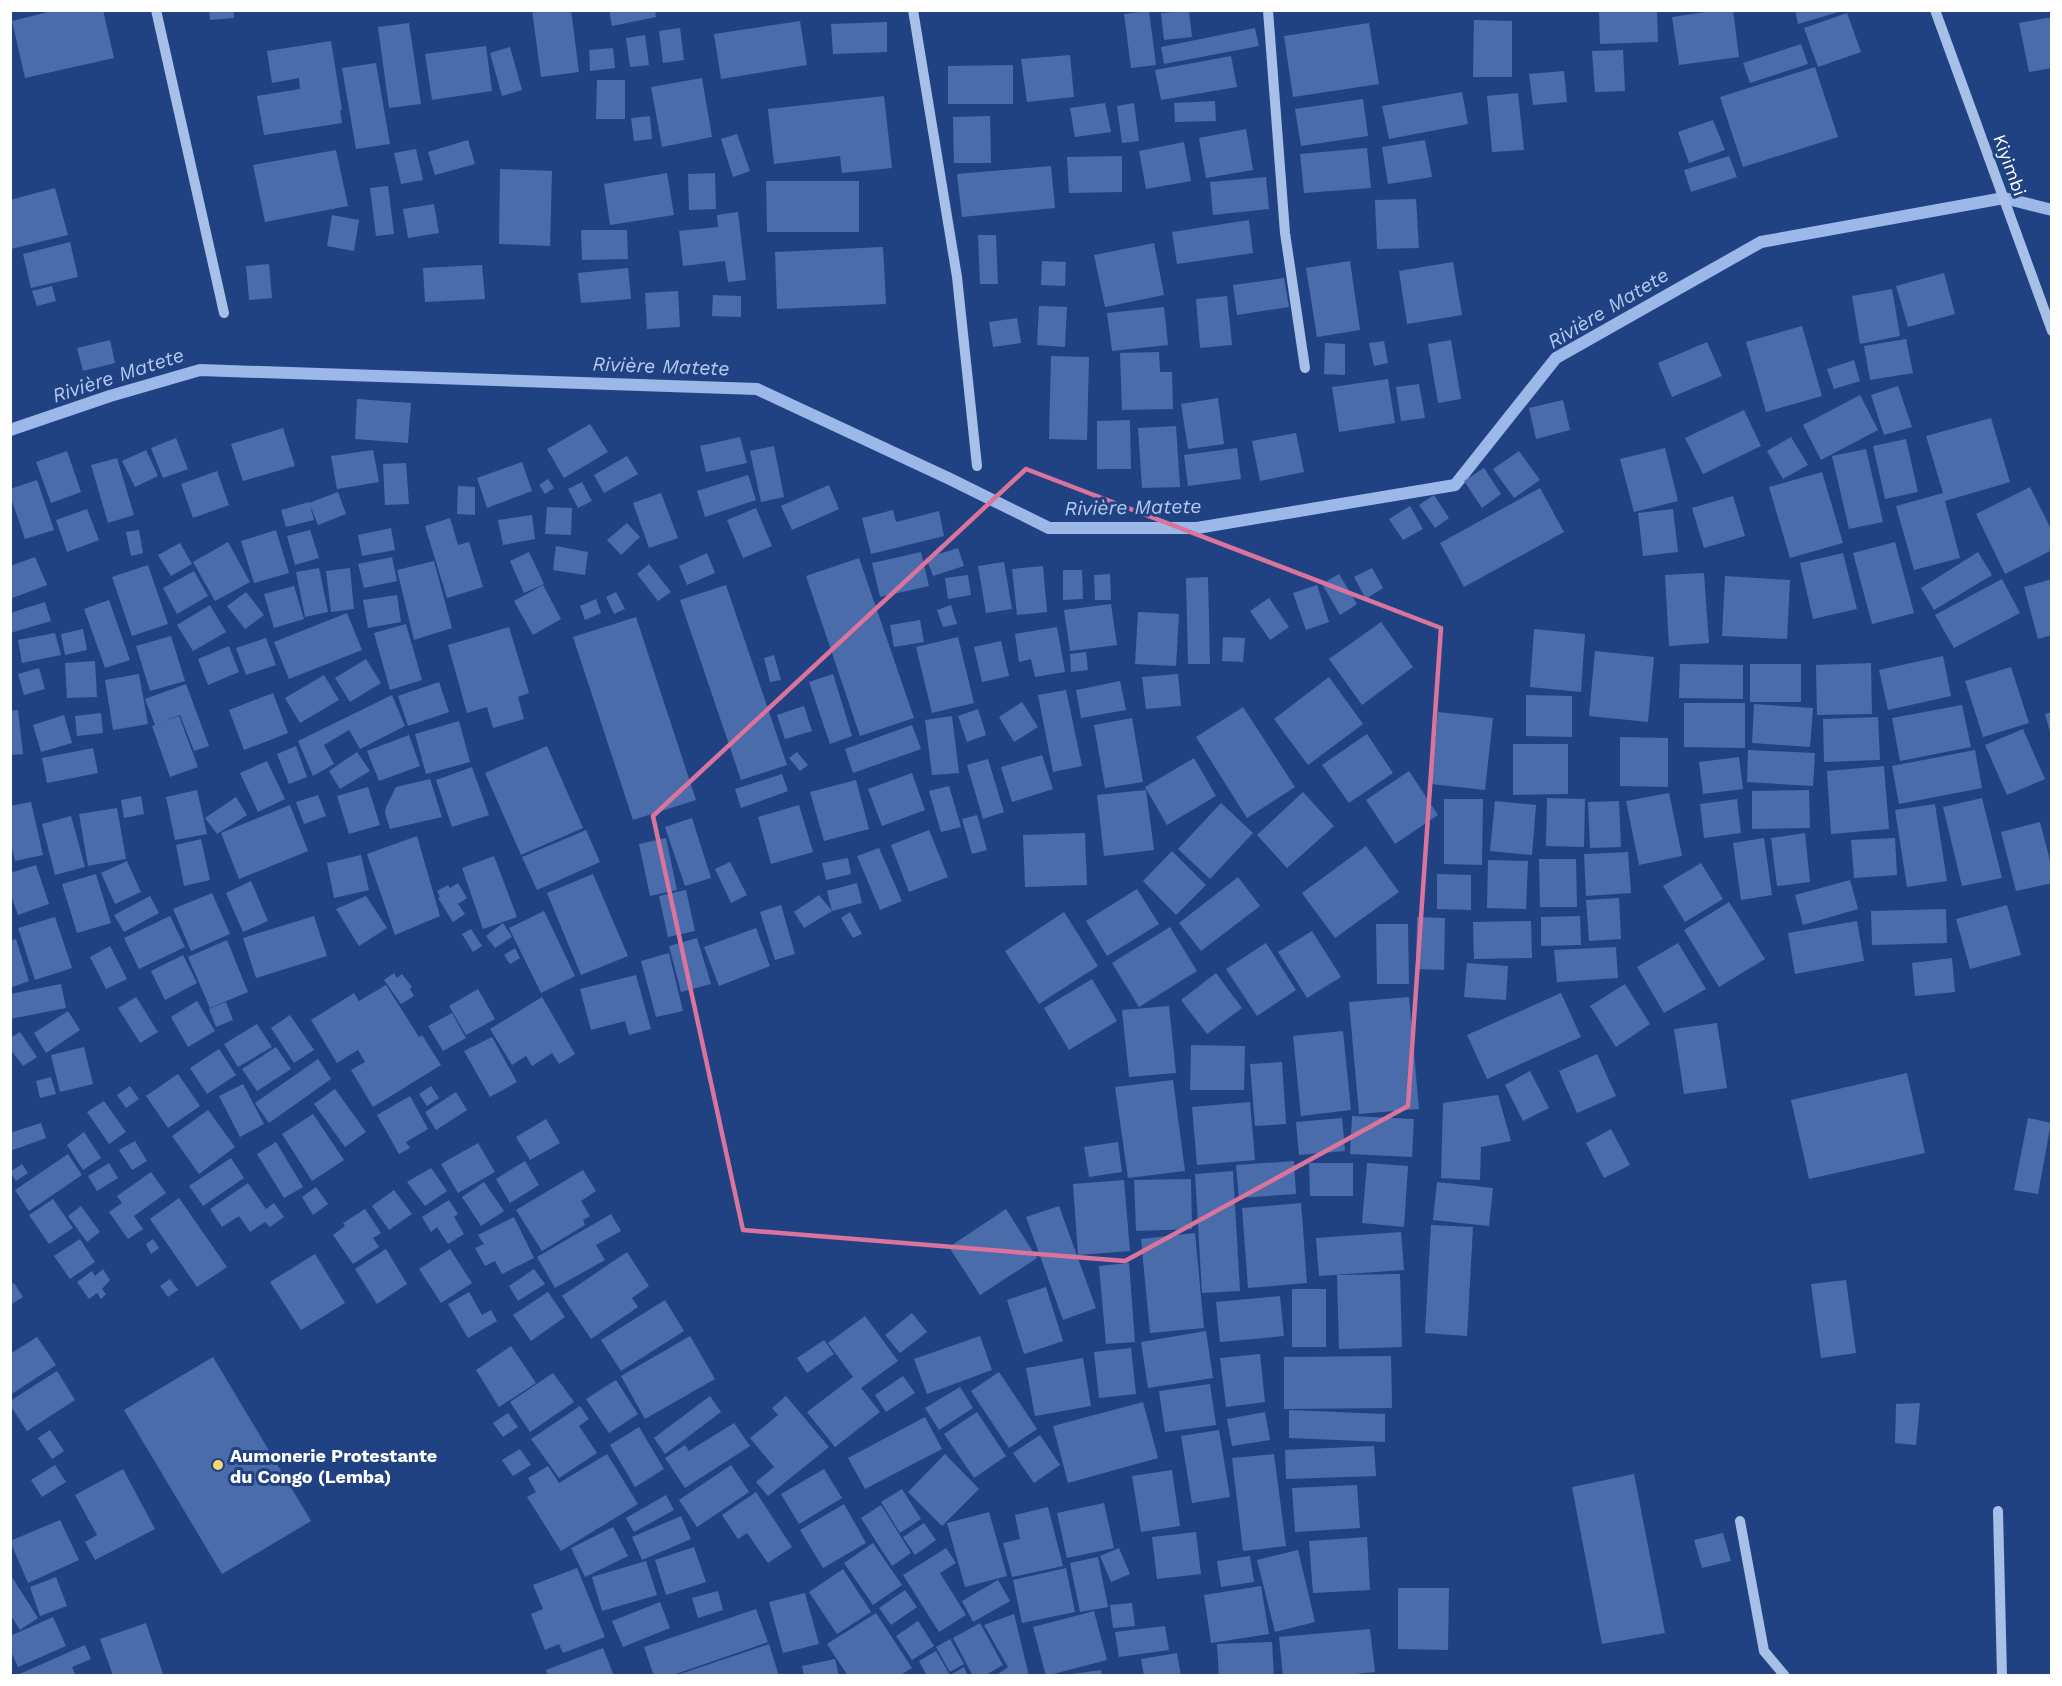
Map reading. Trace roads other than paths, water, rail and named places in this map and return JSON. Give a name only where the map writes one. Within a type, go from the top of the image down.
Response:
[{"type":"street","points":[[156,10],[224,314]]},
{"type":"street","points":[[913,10],[957,277],[977,466]]},
{"type":"street","points":[[1268,10],[1284,232],[1305,369]]},
{"type":"street","name":"Kiyimbi","points":[[1935,10],[2052,331]]},
{"type":"street","points":[[1998,1511],[2002,1676]]},
{"type":"street","points":[[1740,1521],[1764,1651],[1785,1676]]},
{"type":"waterway","name":"Rivière Matete","points":[[10,430],[110,396],[200,370],[757,389],[1049,528],[1197,528],[1455,485],[1556,358],[1761,242],[2004,198],[2052,210]]},
{"type":"place","name":"Aumonerie Protestante du Congo (Lemba)","points":[[218,1465]]}]
